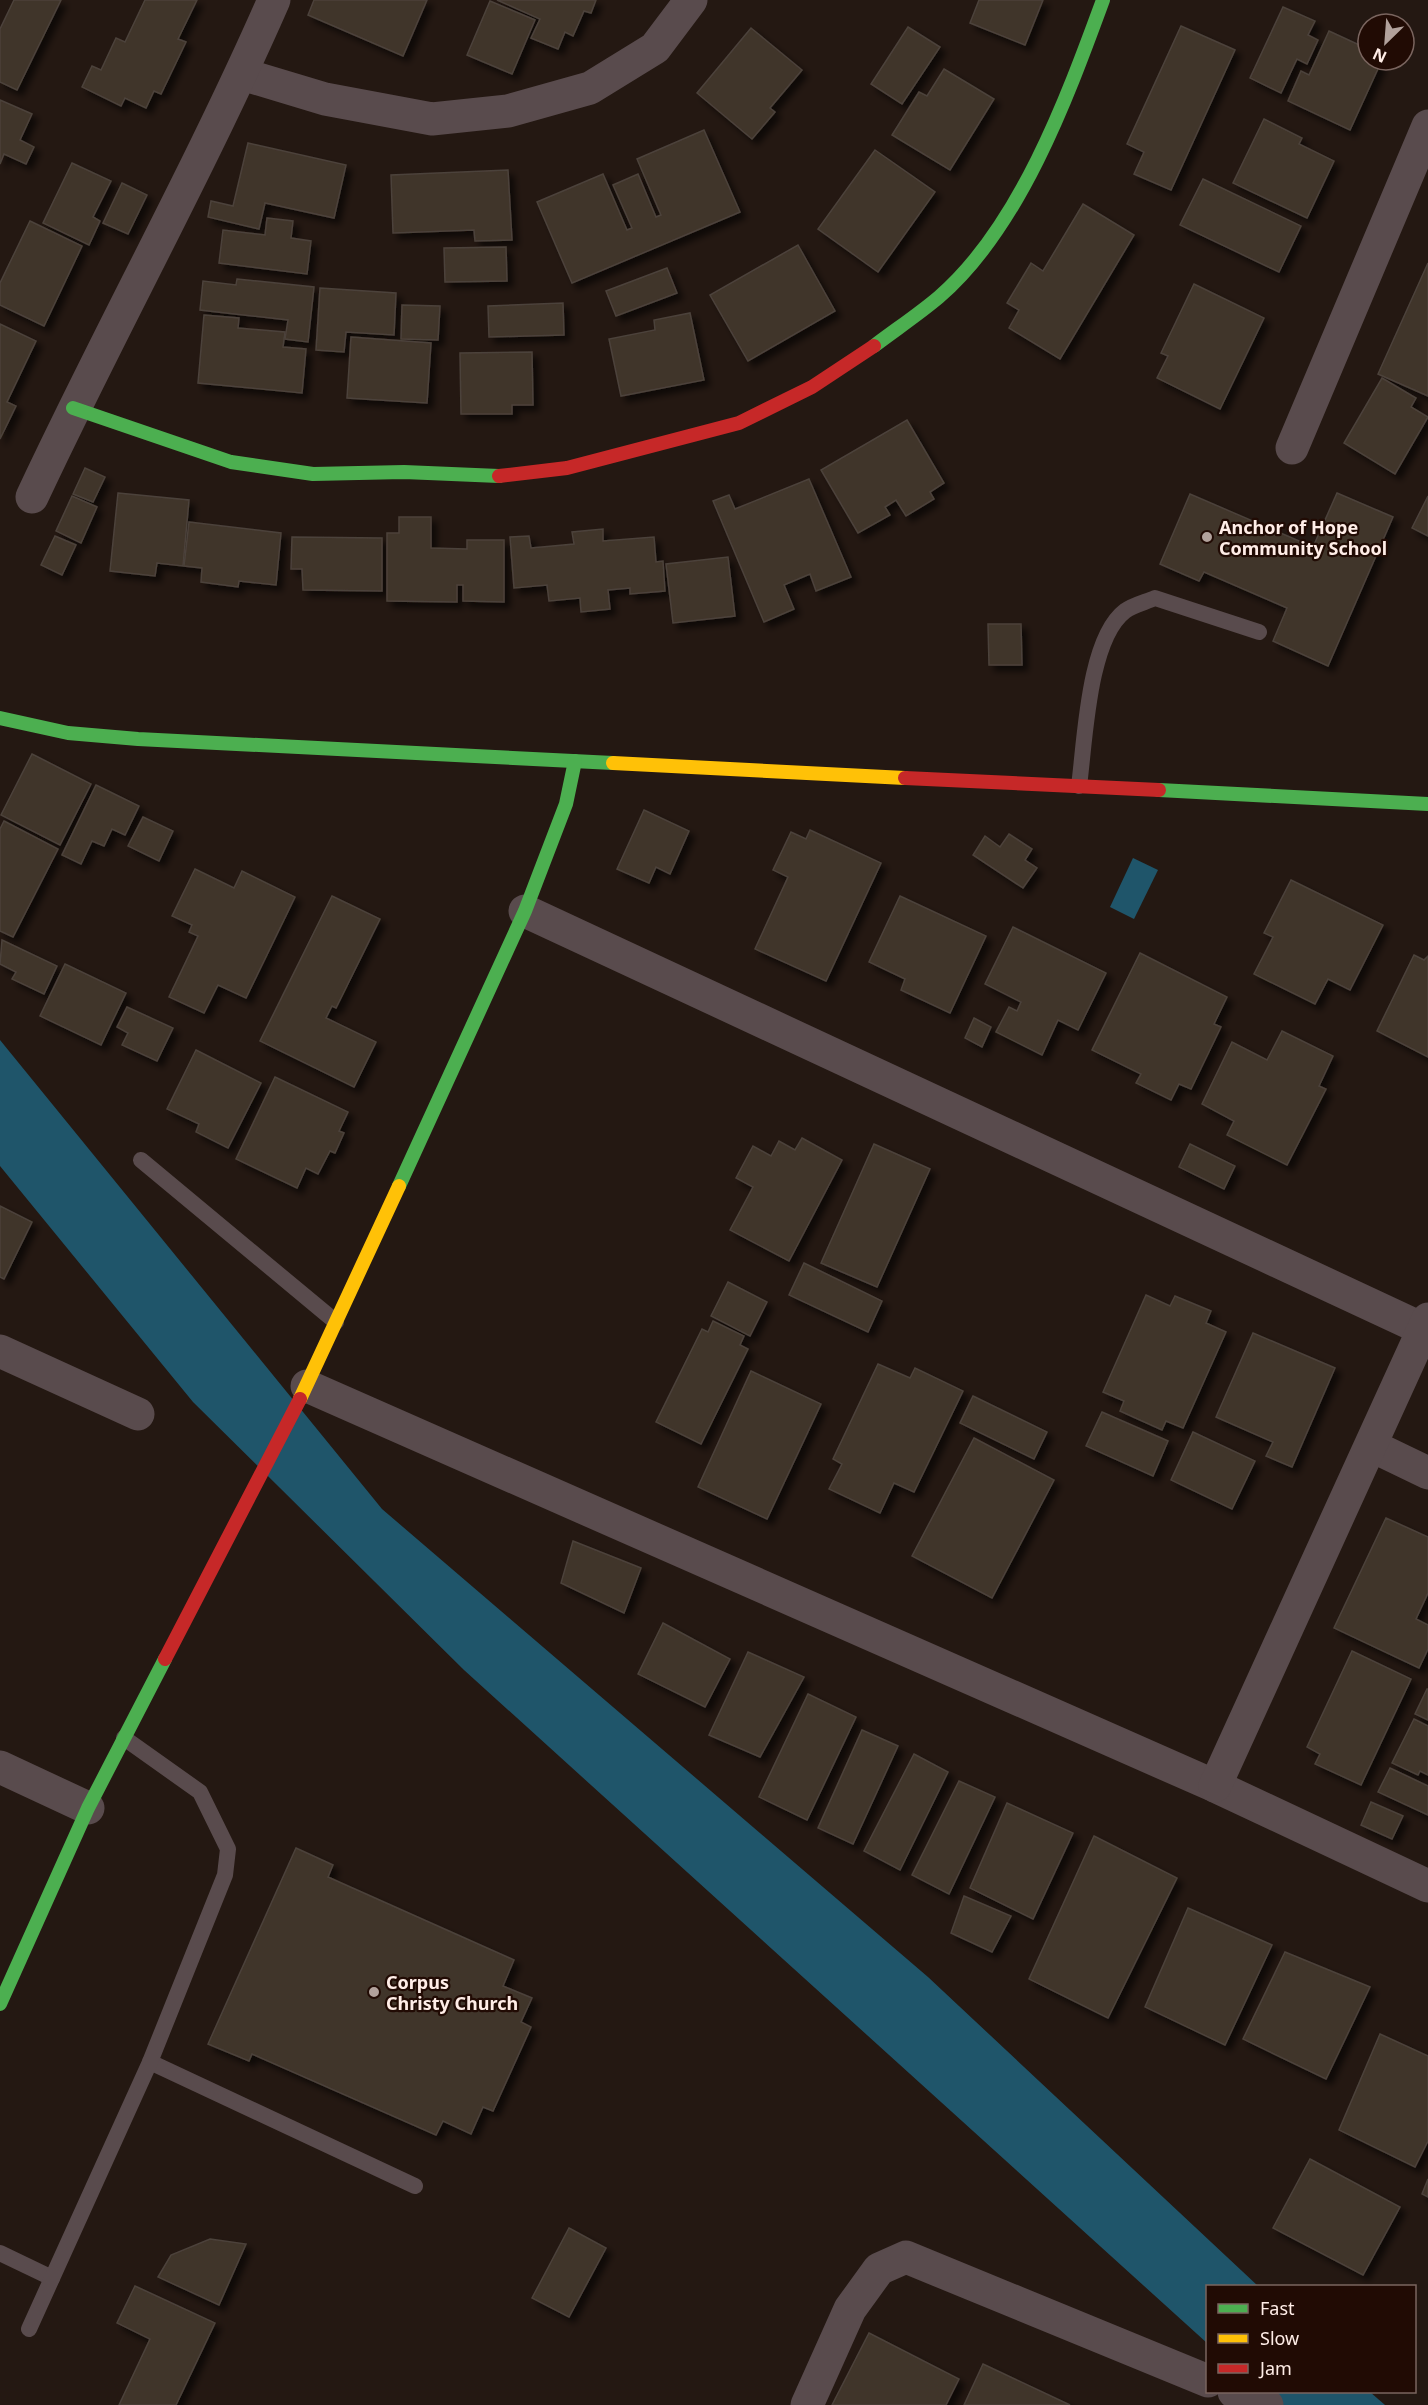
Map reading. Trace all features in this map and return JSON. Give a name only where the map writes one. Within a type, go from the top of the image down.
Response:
[{"type":"street","points":[[32,497],[73,408],[242,74],[274,0]]},
{"type":"street","points":[[242,74],[325,99],[432,118],[508,111],[590,88],[655,48],[691,0]]},
{"type":"street","points":[[73,408],[231,462],[313,474],[404,472],[503,476],[567,468],[739,423],[812,387],[862,355],[940,296],[975,258],[1016,201],[1071,87],[1103,0]]},
{"type":"street","points":[[1292,448],[1428,126]]},
{"type":"street","points":[[0,718],[68,733],[138,739],[1428,804]]},
{"type":"street","points":[[0,2004],[88,1808],[305,1390],[525,910],[566,804],[575,761]]},
{"type":"street","points":[[525,910],[1426,1324],[1215,1786]]},
{"type":"street","points":[[0,1351],[138,1414]]},
{"type":"street","points":[[305,1390],[1215,1786],[1428,1886]]},
{"type":"street","points":[[1372,1446],[1428,1473]]},
{"type":"street","points":[[0,1767],[88,1808]]},
{"type":"street","points":[[807,2405],[850,2309],[879,2269],[906,2257],[1206,2380]]},
{"type":"street","points":[[1239,2393],[1267,2405]]},
{"type":"lane","points":[[1079,786],[1096,663],[1112,625],[1126,610],[1155,598],[1259,632]]},
{"type":"lane","points":[[141,1160],[336,1322]]},
{"type":"lane","points":[[29,2329],[150,2062],[225,1875],[228,1849],[200,1792],[124,1738]]},
{"type":"lane","points":[[150,2062],[415,2186]]},
{"type":"lane","points":[[0,2253],[52,2278]]},
{"type":"water","points":[[1133,858],[1158,870],[1134,919],[1110,907]]},
{"type":"water","points":[[0,1040],[382,1509],[928,1977],[1257,2285],[1206,2285],[1206,2342],[464,1670],[193,1402],[0,1166]]},
{"type":"water","points":[[1263,2393],[1371,2393],[1385,2405],[1277,2405]]},
{"type":"building","points":[[14,0],[61,0],[17,90],[0,82],[0,29]]},
{"type":"building","points":[[145,0],[197,0],[178,39],[186,42],[161,94],[154,91],[146,108],[125,98],[121,106],[82,87],[92,66],[101,70],[116,38],[125,42]]},
{"type":"building","points":[[314,0],[427,0],[403,56],[308,15]]},
{"type":"building","points":[[497,0],[596,0],[591,13],[584,11],[573,36],[565,32],[558,49],[531,38],[540,19]]},
{"type":"building","points":[[979,0],[1043,0],[1025,45],[970,23]]},
{"type":"building","points":[[490,1],[535,20],[512,74],[467,55]]},
{"type":"building","points":[[1283,7],[1315,21],[1308,35],[1318,40],[1307,64],[1297,59],[1281,93],[1250,78]]},
{"type":"building","points":[[1181,26],[1235,50],[1171,190],[1134,174],[1144,152],[1127,144]]},
{"type":"building","points":[[908,27],[940,47],[902,104],[871,84]]},
{"type":"building","points":[[751,28],[802,70],[770,108],[775,112],[752,139],[697,93]]},
{"type":"building","points":[[1329,31],[1356,43],[1356,72],[1377,72],[1350,130],[1288,101],[1301,71],[1309,75]]},
{"type":"building","points":[[944,69],[994,99],[950,170],[892,135],[919,92],[927,96]]},
{"type":"building","points":[[0,100],[32,114],[20,140],[34,147],[26,164],[4,154],[0,164]]},
{"type":"building","points":[[1264,119],[1302,138],[1299,144],[1334,161],[1307,218],[1233,183]]},
{"type":"building","points":[[704,130],[740,212],[572,283],[537,202],[603,174],[627,230],[632,228],[613,185],[638,174],[656,217],[661,215],[637,159]]},
{"type":"building","points":[[248,143],[346,165],[334,218],[265,203],[259,229],[208,217],[211,201],[233,206]]},
{"type":"building","points":[[875,150],[935,192],[878,272],[818,229]]},
{"type":"building","points":[[72,163],[111,181],[93,217],[100,221],[89,245],[43,223]]},
{"type":"building","points":[[508,170],[512,240],[475,241],[474,230],[393,233],[391,175]]},
{"type":"building","points":[[1203,179],[1301,226],[1279,272],[1180,225]]},
{"type":"building","points":[[122,183],[147,195],[128,234],[103,223]]},
{"type":"building","points":[[1083,204],[1134,235],[1060,359],[1009,328],[1019,310],[1007,303],[1031,263],[1043,271]]},
{"type":"building","points":[[267,218],[293,221],[291,238],[311,241],[307,274],[219,263],[223,230],[265,235]]},
{"type":"building","points":[[30,221],[82,246],[44,326],[0,305],[0,283]]},
{"type":"building","points":[[798,245],[835,311],[748,361],[710,295]]},
{"type":"building","points":[[506,247],[507,281],[445,282],[444,248]]},
{"type":"building","points":[[1428,263],[1428,396],[1378,374]]},
{"type":"building","points":[[667,268],[677,293],[616,316],[606,291]]},
{"type":"building","points":[[237,279],[314,287],[308,342],[285,339],[288,320],[200,310],[203,281],[236,285]]},
{"type":"building","points":[[1194,284],[1264,318],[1220,409],[1157,378],[1168,356],[1161,353]]},
{"type":"building","points":[[320,288],[396,293],[394,335],[346,332],[344,352],[316,350]]},
{"type":"building","points":[[563,303],[564,335],[489,337],[488,306]]},
{"type":"building","points":[[402,305],[440,306],[438,340],[401,339]]},
{"type":"building","points":[[690,313],[704,380],[621,396],[609,339],[655,330],[654,320]]},
{"type":"building","points":[[204,315],[239,318],[238,328],[285,332],[283,347],[306,349],[302,393],[198,383]]},
{"type":"building","points":[[0,324],[36,341],[7,402],[16,406],[0,439]]},
{"type":"building","points":[[351,337],[431,343],[427,403],[347,398]]},
{"type":"building","points":[[532,352],[533,405],[512,405],[512,414],[461,414],[460,353]]},
{"type":"building","points":[[1382,378],[1416,398],[1411,407],[1428,417],[1395,474],[1344,443]]},
{"type":"building","points":[[907,420],[944,483],[930,492],[934,499],[906,516],[896,500],[885,507],[890,515],[858,533],[821,470]]},
{"type":"building","points":[[85,468],[105,477],[93,502],[73,494]]},
{"type":"building","points":[[809,479],[851,577],[816,591],[810,574],[784,585],[794,609],[764,622],[713,501],[729,495],[735,509]]},
{"type":"building","points":[[118,493],[189,500],[183,566],[157,563],[155,576],[110,571]]},
{"type":"building","points":[[1337,493],[1393,517],[1328,666],[1273,641],[1287,608],[1204,572],[1199,581],[1160,564],[1190,494],[1313,547]]},
{"type":"building","points":[[72,496],[97,507],[81,543],[56,531]]},
{"type":"building","points":[[1428,496],[1428,536],[1412,528]]},
{"type":"building","points":[[399,517],[431,517],[431,548],[467,549],[467,540],[504,540],[504,602],[463,601],[463,585],[457,585],[457,602],[387,601],[387,533],[399,533]]},
{"type":"building","points":[[189,522],[281,533],[276,585],[239,581],[238,587],[201,582],[202,568],[184,566]]},
{"type":"building","points":[[603,529],[603,541],[654,537],[656,562],[663,561],[665,591],[630,594],[630,588],[608,590],[610,609],[581,612],[580,598],[549,601],[547,585],[514,588],[510,537],[529,536],[531,548],[574,544],[572,532]]},
{"type":"building","points":[[55,536],[76,545],[62,575],[41,565]]},
{"type":"building","points":[[292,537],[382,538],[382,591],[303,590],[302,569],[291,569]]},
{"type":"building","points":[[728,557],[735,616],[673,623],[666,564]]},
{"type":"building","points":[[988,624],[1021,624],[1022,665],[989,665]]},
{"type":"building","points":[[32,754],[91,784],[60,845],[1,815]]},
{"type":"building","points":[[96,785],[139,806],[125,835],[112,829],[104,846],[92,841],[81,864],[62,855]]},
{"type":"building","points":[[644,810],[689,831],[670,874],[656,867],[649,883],[617,869]]},
{"type":"building","points":[[143,817],[173,831],[159,861],[128,846]]},
{"type":"building","points":[[4,821],[58,849],[13,937],[0,931],[0,829]]},
{"type":"building","points":[[810,830],[881,863],[826,981],[755,949],[788,877],[773,870],[791,832],[806,839]]},
{"type":"building","points":[[1009,834],[1032,849],[1025,860],[1037,868],[1023,888],[973,855],[985,836],[1000,847]]},
{"type":"building","points":[[195,869],[234,888],[242,871],[295,897],[246,998],[218,985],[204,1013],[169,997],[198,936],[189,932],[192,925],[172,916]]},
{"type":"building","points":[[1291,880],[1383,925],[1350,990],[1328,979],[1315,1004],[1254,974],[1273,937],[1264,933]]},
{"type":"building","points":[[332,896],[380,919],[336,1008],[332,1006],[326,1018],[376,1042],[354,1087],[260,1041]]},
{"type":"building","points":[[900,896],[986,936],[950,1013],[901,990],[905,979],[869,962]]},
{"type":"building","points":[[1013,927],[1106,973],[1078,1030],[1058,1020],[1042,1055],[996,1032],[1009,1007],[1017,1011],[1021,1002],[985,984]]},
{"type":"building","points":[[2,940],[57,966],[44,994],[12,979],[16,972],[0,964]]},
{"type":"building","points":[[1140,953],[1227,997],[1214,1024],[1221,1027],[1191,1089],[1179,1084],[1171,1100],[1136,1083],[1141,1074],[1092,1050]]},
{"type":"building","points":[[1414,955],[1424,960],[1428,956],[1428,1057],[1377,1031]]},
{"type":"building","points":[[65,964],[126,993],[101,1045],[40,1016]]},
{"type":"building","points":[[127,1007],[173,1028],[157,1061],[122,1045],[128,1033],[117,1027]]},
{"type":"building","points":[[974,1018],[991,1027],[982,1047],[965,1038]]},
{"type":"building","points":[[1282,1031],[1333,1056],[1319,1086],[1326,1089],[1287,1165],[1227,1135],[1234,1121],[1202,1104],[1232,1042],[1267,1060]]},
{"type":"building","points":[[196,1050],[261,1083],[228,1148],[196,1132],[199,1124],[167,1109]]},
{"type":"building","points":[[275,1077],[348,1112],[339,1131],[344,1133],[335,1153],[330,1151],[318,1174],[306,1168],[297,1188],[236,1159]]},
{"type":"building","points":[[802,1138],[842,1160],[789,1261],[730,1230],[753,1187],[736,1178],[753,1146],[771,1156],[779,1141],[795,1150]]},
{"type":"building","points":[[874,1144],[930,1169],[877,1287],[821,1263]]},
{"type":"building","points":[[1190,1144],[1235,1166],[1224,1189],[1179,1167]]},
{"type":"building","points":[[0,1206],[32,1222],[4,1279],[0,1277]]},
{"type":"building","points":[[804,1263],[882,1301],[868,1332],[789,1295]]},
{"type":"building","points":[[728,1282],[767,1302],[750,1336],[711,1316]]},
{"type":"building","points":[[1146,1295],[1170,1306],[1175,1296],[1211,1311],[1206,1323],[1226,1332],[1183,1428],[1166,1421],[1162,1430],[1120,1411],[1124,1401],[1103,1392]]},
{"type":"building","points":[[713,1321],[744,1336],[740,1345],[748,1349],[701,1444],[656,1422],[702,1329],[708,1332]]},
{"type":"building","points":[[1253,1333],[1335,1368],[1292,1467],[1266,1456],[1273,1442],[1216,1417]]},
{"type":"building","points":[[878,1364],[910,1378],[915,1368],[963,1391],[914,1492],[894,1483],[880,1513],[829,1489],[842,1464],[833,1459]]},
{"type":"building","points":[[751,1371],[821,1404],[767,1519],[698,1487]]},
{"type":"building","points":[[973,1396],[1047,1432],[1034,1459],[960,1423]]},
{"type":"building","points":[[1102,1412],[1168,1441],[1153,1476],[1086,1446]]},
{"type":"building","points":[[1193,1432],[1255,1461],[1232,1509],[1171,1480]]},
{"type":"building","points":[[974,1438],[1054,1480],[992,1598],[912,1556]]},
{"type":"building","points":[[1386,1518],[1428,1537],[1428,1593],[1416,1619],[1428,1625],[1428,1649],[1419,1668],[1334,1628]]},
{"type":"building","points":[[573,1541],[641,1568],[624,1613],[561,1583]]},
{"type":"building","points":[[663,1623],[730,1659],[705,1707],[638,1674]]},
{"type":"building","points":[[1352,1651],[1411,1679],[1361,1785],[1315,1764],[1320,1754],[1307,1747]]},
{"type":"building","points":[[748,1652],[804,1677],[760,1757],[709,1735]]},
{"type":"building","points":[[1428,1689],[1428,1720],[1415,1714]]},
{"type":"building","points":[[808,1694],[856,1717],[807,1820],[759,1797]]},
{"type":"building","points":[[1414,1719],[1428,1726],[1428,1775],[1420,1771],[1418,1775],[1392,1763]]},
{"type":"building","points":[[862,1730],[898,1746],[853,1844],[818,1828]]},
{"type":"building","points":[[914,1754],[948,1772],[900,1870],[864,1851]]},
{"type":"building","points":[[1390,1768],[1428,1786],[1428,1815],[1378,1792]]},
{"type":"building","points":[[959,1781],[995,1797],[949,1894],[912,1875]]},
{"type":"building","points":[[1371,1802],[1403,1816],[1392,1839],[1361,1825]]},
{"type":"building","points":[[1007,1803],[1073,1833],[1033,1919],[970,1888]]},
{"type":"building","points":[[1094,1836],[1177,1878],[1108,2018],[1029,1979]]},
{"type":"building","name":"Corpus Christy Church","points":[[296,1848],[333,1865],[328,1877],[514,1960],[503,1986],[532,1998],[521,2022],[531,2027],[493,2111],[483,2107],[471,2134],[443,2121],[436,2135],[252,2054],[249,2061],[208,2044]]},
{"type":"building","points":[[964,1896],[1011,1916],[992,1952],[951,1933]]},
{"type":"building","points":[[1188,1908],[1272,1945],[1225,2045],[1145,2007]]},
{"type":"building","points":[[1285,1952],[1370,1987],[1326,2079],[1243,2039]]},
{"type":"building","points":[[1380,2034],[1428,2056],[1428,2141],[1415,2167],[1339,2130]]},
{"type":"building","points":[[1310,2159],[1400,2207],[1363,2275],[1273,2228]]},
{"type":"building","points":[[1428,2179],[1428,2197],[1422,2194]]},
{"type":"building","points":[[569,2228],[606,2248],[569,2317],[532,2298]]},
{"type":"building","points":[[210,2239],[246,2244],[219,2305],[158,2277],[171,2255]]},
{"type":"building","points":[[135,2286],[215,2323],[176,2405],[119,2405],[150,2339],[117,2323]]},
{"type":"building","points":[[869,2333],[959,2379],[946,2405],[832,2405]]},
{"type":"building","points":[[983,2364],[1070,2405],[964,2405]]},
{"type":"traffic: fast","points":[[874,346],[939,297],[968,268],[994,235],[1017,198],[1057,119],[1103,0]]},
{"type":"traffic: fast","points":[[73,408],[231,462],[313,474],[404,472],[499,476]]},
{"type":"traffic: fast","points":[[0,718],[68,733],[138,739],[613,763]]},
{"type":"traffic: fast","points":[[399,1186],[525,911],[566,804],[575,761]]},
{"type":"traffic: fast","points":[[1159,790],[1428,804]]},
{"type":"traffic: fast","points":[[0,2004],[88,1808],[165,1659]]},
{"type":"traffic: slow","points":[[613,763],[905,778]]},
{"type":"traffic: slow","points":[[300,1399],[399,1186]]},
{"type":"traffic: jam","points":[[499,476],[567,468],[739,423],[812,387],[874,346]]},
{"type":"traffic: jam","points":[[905,778],[1159,790]]},
{"type":"traffic: jam","points":[[165,1659],[300,1399]]},
{"type":"place","name":"Anchor of Hope Community School","points":[[1207,537]]},
{"type":"place","name":"Corpus Christy Church","points":[[374,1992]]}]
